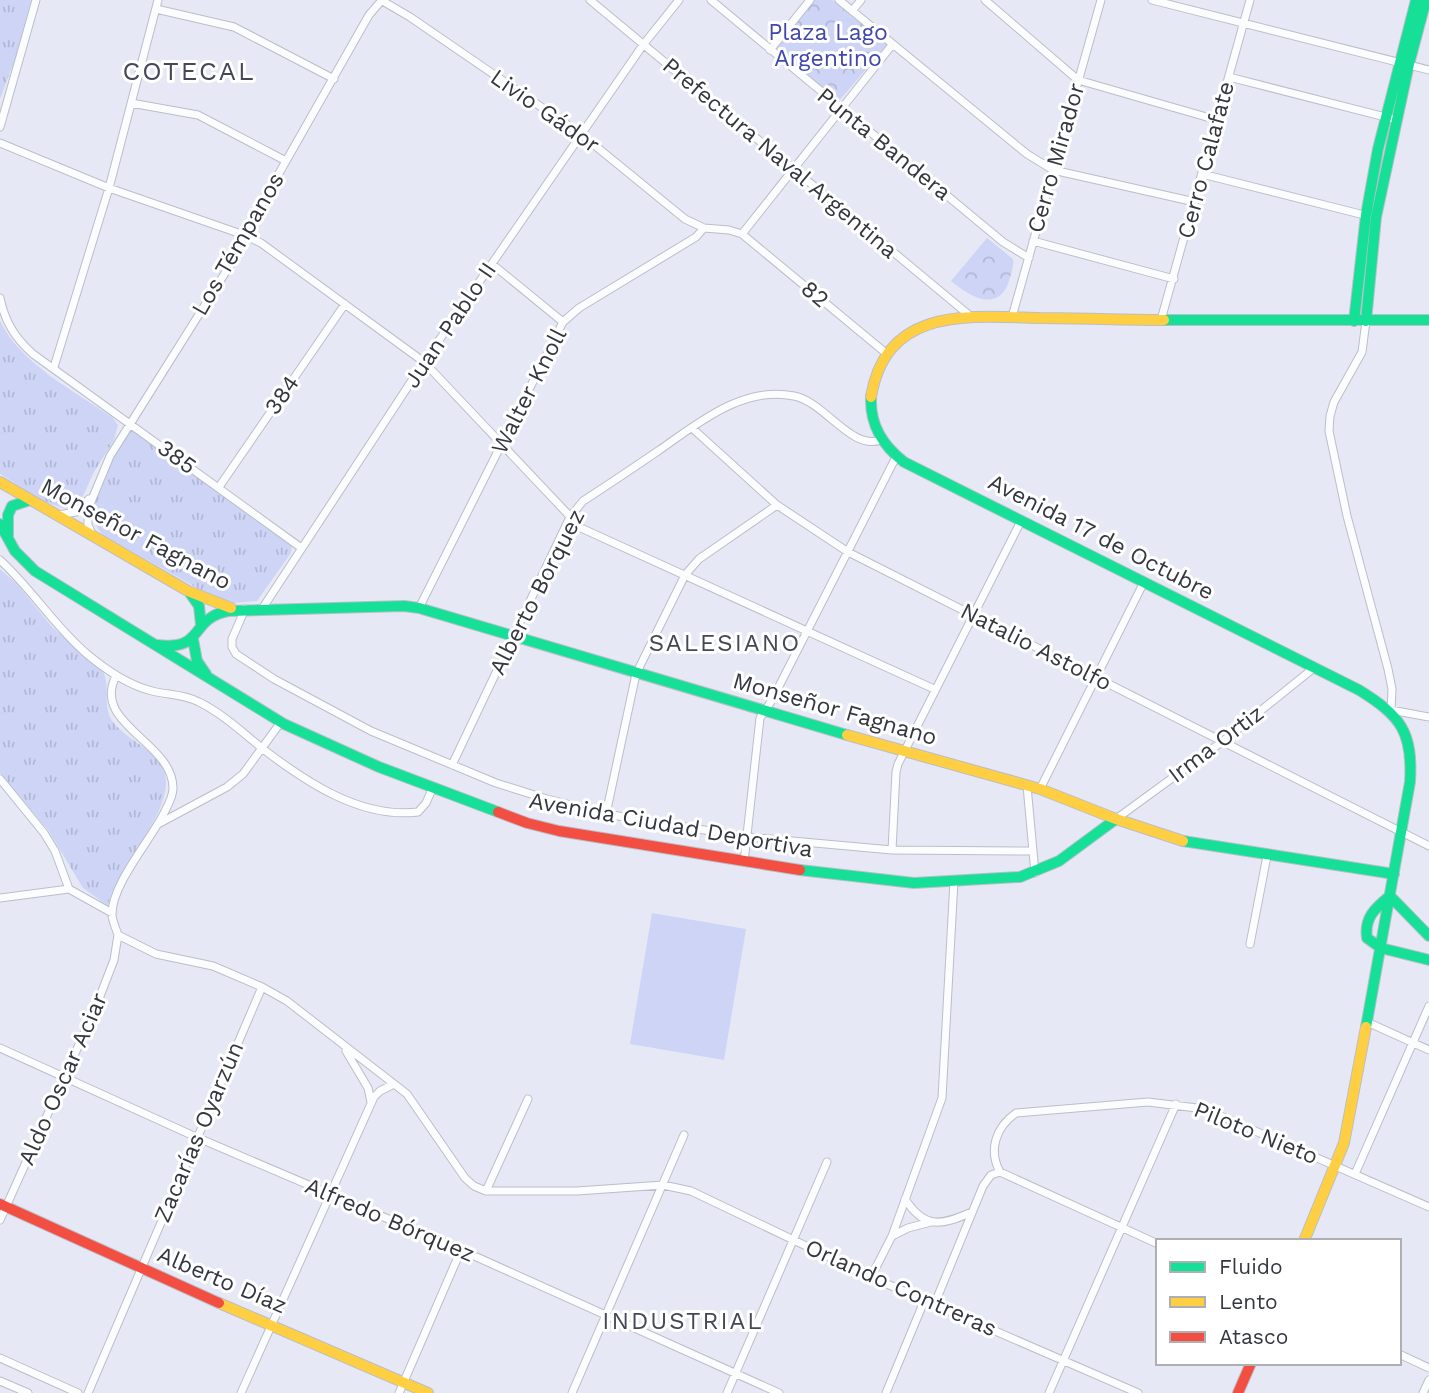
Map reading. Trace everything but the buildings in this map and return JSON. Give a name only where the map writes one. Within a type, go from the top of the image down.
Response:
[{"type":"street","points":[[0,127],[36,0]]},
{"type":"street","points":[[54,367],[109,188],[158,0]]},
{"type":"street","name":"Los Témpanos","points":[[93,538],[87,516],[95,489],[110,456],[237,254],[244,235],[369,15],[381,0]]},
{"type":"street","name":"Livio Gádor","points":[[381,0],[582,135],[685,219],[705,228]]},
{"type":"street","name":"Prefectura Naval Argentina","points":[[590,0],[970,316]]},
{"type":"street","name":"Juan Pablo II","points":[[262,608],[424,362],[643,45],[679,0]]},
{"type":"street","name":"Punta Bandera","points":[[711,0],[1003,242],[1028,258]]},
{"type":"street","points":[[770,50],[810,0]]},
{"type":"street","points":[[839,0],[1027,154],[1053,170],[1195,202]]},
{"type":"street","points":[[852,11],[861,0]]},
{"type":"street","points":[[985,0],[1078,80],[1217,120]]},
{"type":"street","name":"Cerro Mirador","points":[[1012,317],[1101,0]]},
{"type":"street","points":[[1152,0],[1429,70]]},
{"type":"street","name":"Cerro Calafate","points":[[1161,320],[1250,0]]},
{"type":"street","points":[[1305,1239],[1344,1143],[1409,789],[1410,752],[1403,725],[1391,710],[1392,689],[1388,669],[1347,516],[1329,431],[1334,402],[1362,352],[1360,321],[1371,216],[1416,0]]},
{"type":"street","points":[[1404,63],[1426,0]]},
{"type":"street","points":[[156,9],[234,27],[334,79]]},
{"type":"street","points":[[705,228],[742,234],[892,45]]},
{"type":"street","points":[[1229,77],[1392,118]]},
{"type":"street","points":[[131,103],[198,115],[286,161]]},
{"type":"street","points":[[0,143],[109,188],[244,235],[282,257],[424,362],[580,528],[934,689]]},
{"type":"street","points":[[1202,174],[1371,216]]},
{"type":"street","name":"Walter Knoll","points":[[419,608],[564,322],[579,308],[696,237],[705,228]]},
{"type":"street","name":"82","points":[[742,234],[887,354]]},
{"type":"street","points":[[1033,241],[1174,279]]},
{"type":"street","points":[[492,264],[564,322]]},
{"type":"street","name":"385","points":[[0,298],[9,327],[19,341],[300,547]]},
{"type":"street","name":"384","points":[[219,487],[345,304]]},
{"type":"street","name":"Avenida 17 de Octubre","points":[[1391,710],[1315,667],[896,457],[881,440],[873,421],[871,400],[877,374],[887,354],[905,336],[920,327],[948,318],[1429,320]]},
{"type":"street","name":"Alberto Borquez","points":[[452,765],[570,517],[583,502],[692,428],[736,403],[784,394],[800,397],[813,403],[862,441],[870,443],[881,440]]},
{"type":"street","name":"Natalio Astolfo","points":[[692,428],[777,505],[848,552],[1429,846]]},
{"type":"street","points":[[744,862],[758,724],[896,457]]},
{"type":"street","name":"Monseñor Fagnano","points":[[0,482],[188,591],[241,609],[419,608],[636,674],[1040,789],[1116,819],[1193,844],[1394,874]]},
{"type":"street","name":"Los Témpanos","points":[[57,516],[81,509],[95,489]]},
{"type":"street","points":[[9,541],[8,515],[12,506],[30,500]]},
{"type":"street","points":[[606,814],[636,674],[685,575],[699,559],[777,505]]},
{"type":"street","points":[[892,850],[895,772],[934,689],[1021,521]]},
{"type":"street","points":[[0,524],[24,562],[41,576],[157,645],[172,648],[193,639],[201,625],[211,617],[220,612],[241,609]]},
{"type":"street","points":[[0,560],[23,582],[54,622],[88,655],[116,676],[137,687],[196,700],[228,719],[303,778],[371,809],[406,813],[418,812],[426,803],[433,787]]},
{"type":"street","points":[[1040,789],[1144,582]]},
{"type":"street","points":[[188,591],[199,606],[201,625]]},
{"type":"street","name":"Avenida Ciudad Deportiva","points":[[241,609],[232,639],[236,654],[295,691],[371,731],[521,791],[606,814],[747,838],[892,850],[1033,850]]},
{"type":"street","points":[[193,639],[197,661],[210,679]]},
{"type":"street","name":"Avenida Ciudad Deportiva","points":[[157,645],[281,722],[331,747],[538,825],[744,862],[914,883],[1035,874],[1049,868],[1116,819]]},
{"type":"street","name":"Irma Ortiz","points":[[1116,819],[1223,741],[1315,667]]},
{"type":"street","points":[[116,676],[111,693],[116,712],[164,760],[173,787],[171,798],[159,823],[124,877],[112,913],[118,934],[156,954],[213,966],[287,1001],[415,1102],[466,1178],[474,1186],[486,1191],[528,1099]]},
{"type":"street","points":[[1391,710],[1429,718]]},
{"type":"street","points":[[159,823],[228,787],[243,774],[281,722]]},
{"type":"street","points":[[0,779],[44,833],[55,851],[69,889]]},
{"type":"street","points":[[1027,786],[1035,874]]},
{"type":"street","points":[[1250,944],[1267,856]]},
{"type":"street","points":[[872,1277],[892,1236],[942,1098],[954,881]]},
{"type":"street","points":[[0,898],[69,889],[112,913]]},
{"type":"street","points":[[1390,895],[1429,936]]},
{"type":"street","points":[[1390,895],[1372,910],[1366,925],[1367,938],[1381,947],[1429,960]]},
{"type":"street","name":"Aldo Oscar Aciar","points":[[0,1220],[3,1205],[64,1077],[114,960],[118,934]]},
{"type":"street","name":"Zacarías Oyarzún","points":[[88,1393],[262,987]]},
{"type":"street","points":[[1355,1174],[1429,1006]]},
{"type":"street","points":[[1367,1022],[1429,1050]]},
{"type":"street","points":[[341,1044],[368,1088],[371,1103]]},
{"type":"street","name":"Alfredo Bórquez","points":[[0,1048],[779,1393]]},
{"type":"street","points":[[241,1393],[371,1103],[380,1091],[394,1084]]},
{"type":"street","name":"Piloto Nieto","points":[[1000,1172],[993,1154],[996,1141],[1000,1128],[1016,1113],[1148,1102],[1176,1104],[1205,1108],[1429,1207]]},
{"type":"street","points":[[1049,1393],[1176,1104]]},
{"type":"street","points":[[572,1393],[684,1135]]},
{"type":"street","points":[[727,1393],[827,1162]]},
{"type":"street","points":[[935,1303],[986,1180],[1000,1172],[1156,1243]]},
{"type":"street","name":"Orlando Contreras","points":[[486,1191],[577,1191],[663,1185],[691,1191],[872,1277],[1138,1393]]},
{"type":"street","points":[[905,1199],[916,1214],[933,1222]]},
{"type":"street","name":"Alberto Díaz","points":[[3,1205],[271,1325],[402,1388],[428,1393]]},
{"type":"street","points":[[892,1236],[933,1222],[947,1222],[972,1212]]},
{"type":"street","points":[[402,1388],[461,1250]]},
{"type":"street","points":[[886,1393],[925,1299]]},
{"type":"street","points":[[1401,1355],[1429,1368]]},
{"type":"street","points":[[0,1358],[78,1393]]},
{"type":"street","points":[[1238,1393],[1250,1365]]},
{"type":"street","points":[[1423,1393],[1429,1380]]},
{"type":"street","points":[[0,1381],[28,1393]]},
{"type":"green space","points":[[0,0],[31,0],[18,51],[0,99]]},
{"type":"green space","name":"Plaza Lago Argentino","points":[[814,0],[833,0],[887,45],[838,102],[775,49]]},
{"type":"green space","points":[[987,238],[1013,259],[1013,262],[1004,291],[998,297],[983,299],[966,292],[951,281]]},
{"type":"green space","points":[[0,321],[21,351],[35,364],[112,417],[118,425],[114,440],[94,472],[77,509],[48,503],[0,474]]},
{"type":"green space","points":[[133,430],[287,540],[292,547],[291,553],[257,601],[234,603],[211,596],[105,536],[97,527],[95,501],[100,486],[127,434]]},
{"type":"green space","points":[[0,569],[16,583],[52,627],[102,670],[106,682],[109,716],[124,733],[156,758],[166,780],[164,797],[157,815],[123,872],[108,906],[83,888],[48,830],[0,773]]},
{"type":"green space","points":[[652,913],[746,929],[724,1060],[630,1044]]},
{"type":"traffic: fast","points":[[1354,321],[1366,215],[1378,149],[1416,0]]},
{"type":"traffic: fast","points":[[1366,321],[1376,217],[1409,64],[1426,0]]},
{"type":"traffic: fast","points":[[1164,320],[1429,320]]},
{"type":"traffic: fast","points":[[871,397],[873,417],[879,434],[889,449],[904,462],[1359,690],[1394,717],[1401,727],[1409,750],[1410,782],[1366,1027]]},
{"type":"traffic: fast","points":[[8,536],[8,515],[12,506],[30,500]]},
{"type":"traffic: fast","points":[[0,524],[15,551],[35,571],[284,724],[379,767],[498,812]]},
{"type":"traffic: fast","points":[[190,593],[199,606],[201,625]]},
{"type":"traffic: fast","points":[[157,645],[172,646],[183,643],[215,615],[228,611],[404,606],[419,608],[847,735]]},
{"type":"traffic: fast","points":[[193,639],[197,661],[206,674]]},
{"type":"traffic: fast","points":[[800,870],[914,883],[1020,877],[1059,861],[1116,819]]},
{"type":"traffic: fast","points":[[1183,841],[1394,874]]},
{"type":"traffic: fast","points":[[1429,936],[1390,896],[1375,909],[1367,925],[1367,938],[1381,948],[1429,960]]},
{"type":"traffic: slow","points":[[871,397],[880,367],[894,346],[912,331],[934,323],[959,318],[986,317],[1164,320]]},
{"type":"traffic: slow","points":[[0,482],[188,591],[231,608]]},
{"type":"traffic: slow","points":[[847,735],[1040,789],[1116,819],[1183,841]]},
{"type":"traffic: slow","points":[[1305,1239],[1344,1143],[1366,1027]]},
{"type":"traffic: slow","points":[[219,1303],[428,1393]]},
{"type":"traffic: jam","points":[[498,812],[559,831],[800,870]]},
{"type":"traffic: jam","points":[[0,1204],[219,1303]]},
{"type":"traffic: jam","points":[[1238,1393],[1250,1365]]},
{"type":"district","name":"COTECAL","points":[[189,71]]},
{"type":"district","name":"SALESIANO","points":[[725,643]]},
{"type":"district","name":"INDUSTRIAL","points":[[683,1321]]}]
